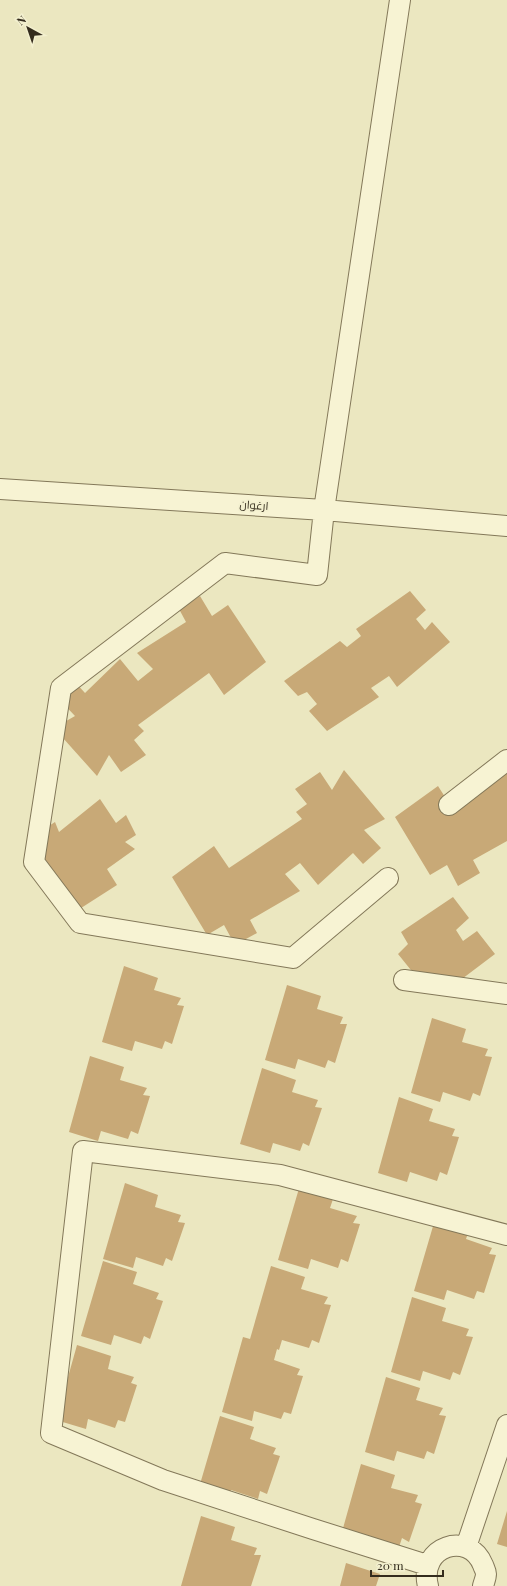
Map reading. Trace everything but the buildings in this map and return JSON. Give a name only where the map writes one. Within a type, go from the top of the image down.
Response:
[{"type":"street","points":[[388,878],[293,958],[80,924],[34,862],[62,688],[225,563],[317,575],[324,510],[400,0]]},
{"type":"street","name":"ارغوان","points":[[0,489],[324,510],[507,526]]},
{"type":"street","points":[[449,805],[507,760]]},
{"type":"street","points":[[404,980],[507,994]]},
{"type":"street","points":[[427,1566],[163,1480],[51,1433],[83,1151],[280,1175],[507,1235]]},
{"type":"street","points":[[466,1547],[507,1425]]},
{"type":"street","points":[[428,1586],[426,1578],[427,1566],[436,1552],[451,1546],[466,1547],[480,1557],[486,1572],[483,1586]]}]
